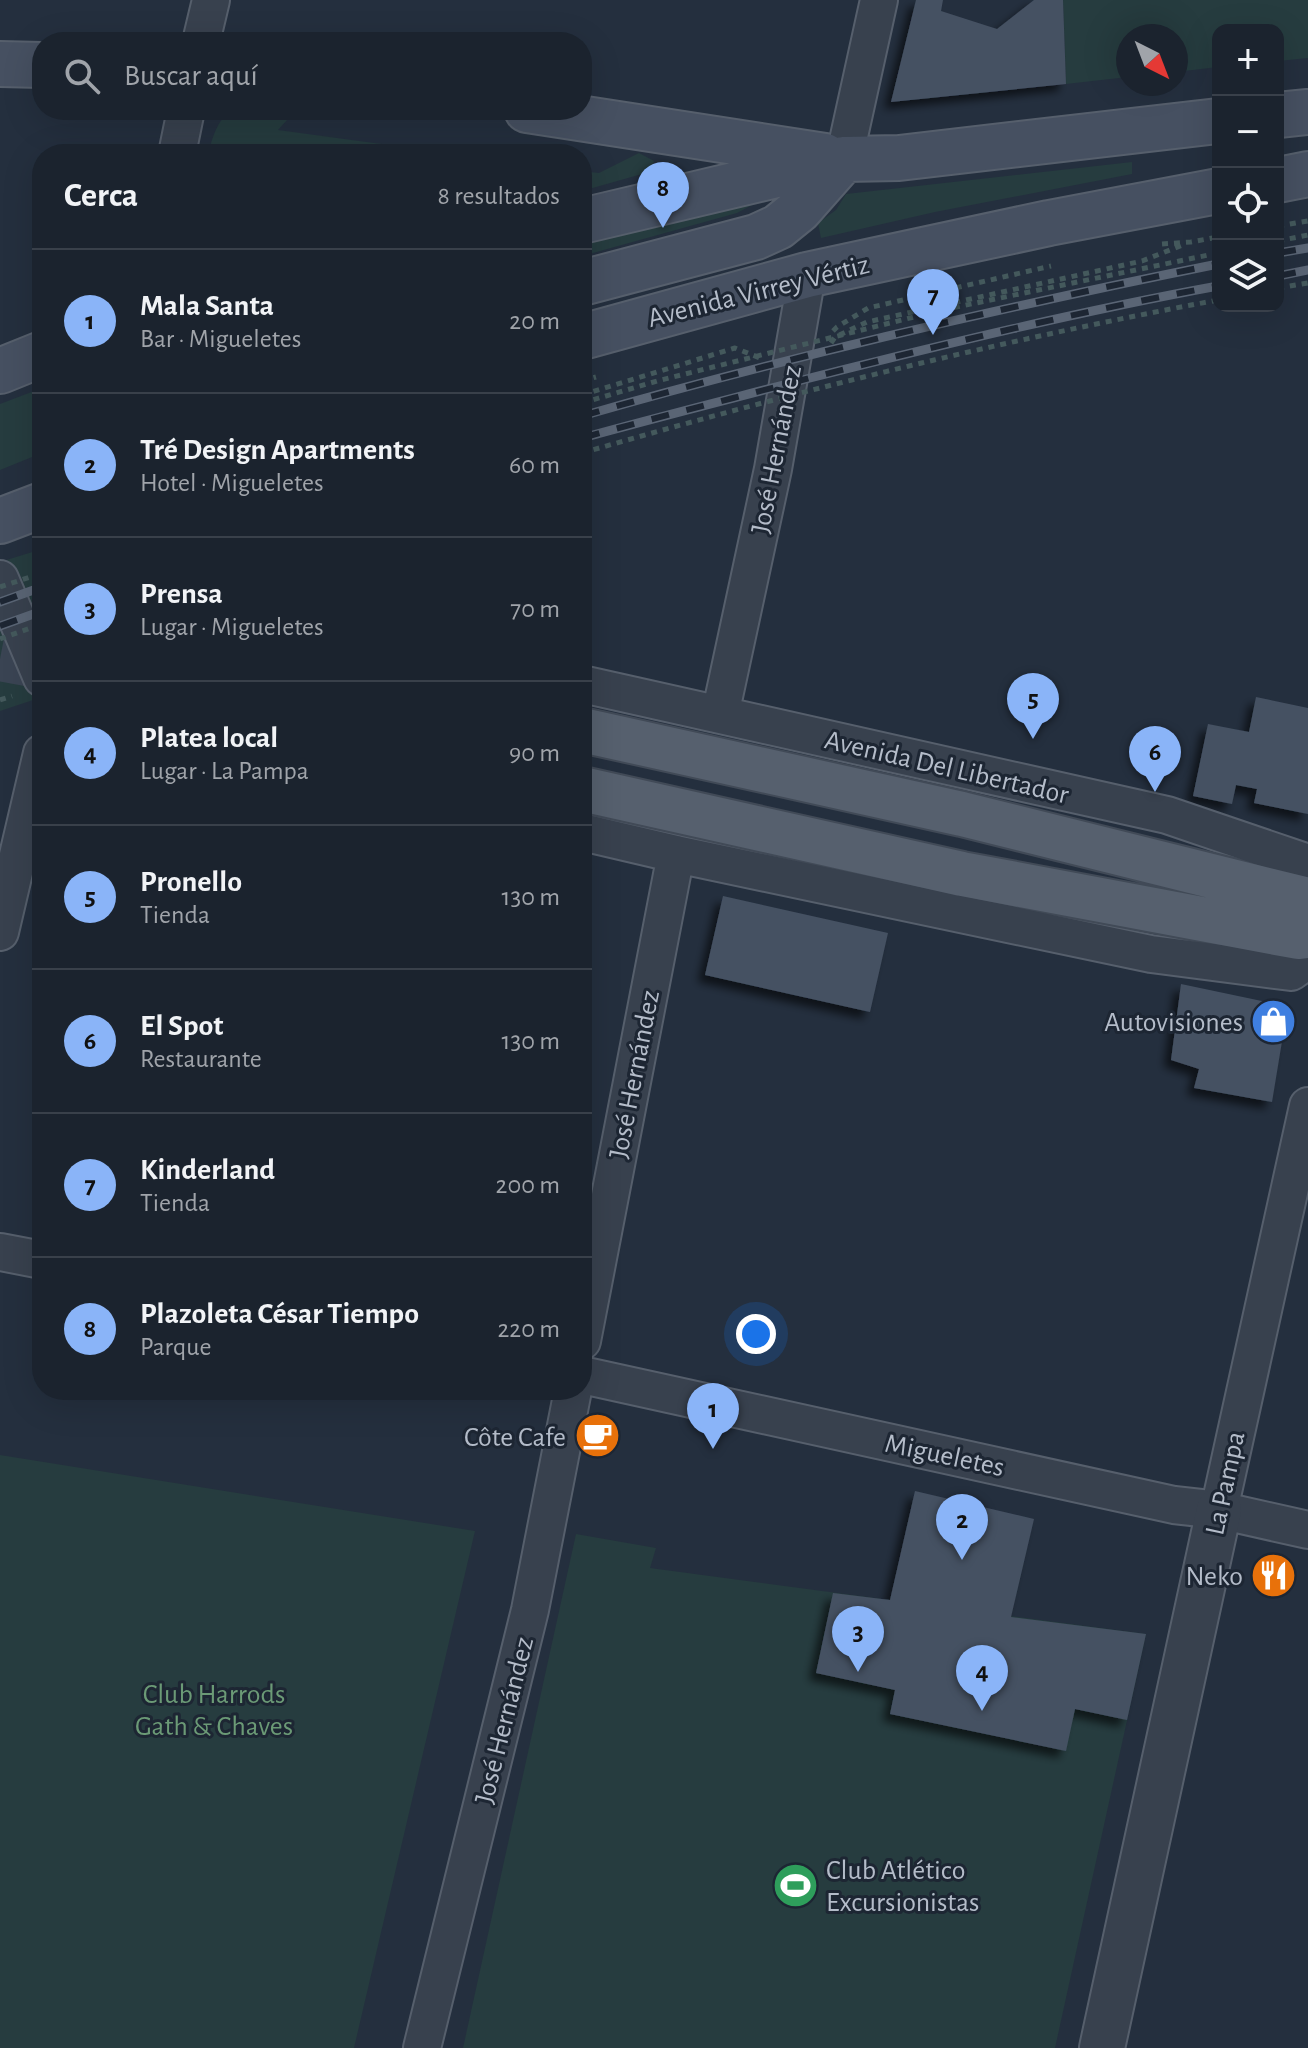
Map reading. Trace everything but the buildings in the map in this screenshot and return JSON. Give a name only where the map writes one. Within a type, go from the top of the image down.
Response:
[{"type":"main road","points":[[0,64],[32,65]]},
{"type":"main road","points":[[1284,114],[1308,112]]},
{"type":"main road","points":[[592,120],[844,159],[899,158],[1212,122]]},
{"type":"main road","points":[[592,219],[844,159]]},
{"type":"main road","points":[[592,280],[756,237],[778,227],[799,210],[844,159]]},
{"type":"main road","points":[[1284,179],[1308,174]]},
{"type":"main road","name":"Avenida Virrey Vértiz","points":[[592,355],[807,275],[1049,223],[1212,192]]},
{"type":"main road","points":[[0,371],[32,358]]},
{"type":"main road","points":[[0,521],[32,509]]},
{"type":"main road","name":"Avenida Del Libertador","points":[[592,732],[962,814],[1308,900]]},
{"type":"main road","points":[[592,791],[962,874],[1298,937],[1308,936]]},
{"type":"street","points":[[203,32],[211,0]]},
{"type":"street","points":[[844,159],[879,0]]},
{"type":"street","points":[[179,144],[184,120]]},
{"type":"street","name":"José Hernández","points":[[720,715],[773,469],[807,275]]},
{"type":"street","points":[[0,579],[32,654]]},
{"type":"street","name":"Avenida Del Libertador","points":[[592,686],[1167,815],[1308,863]]},
{"type":"street","points":[[0,932],[32,796]]},
{"type":"street","points":[[592,834],[1151,954],[1291,972],[1308,960]]},
{"type":"street","name":"José Hernández","points":[[592,1289],[676,854]]},
{"type":"street","name":"La Pampa","points":[[1102,2048],[1308,1106]]},
{"type":"street","points":[[0,1252],[32,1258]]},
{"type":"street","name":"Migueletes","points":[[592,1377],[1174,1505],[1219,1510],[1308,1530]]},
{"type":"street","name":"José Hernández","points":[[422,2048],[530,1610],[571,1400]]},
{"type":"path","points":[[1284,225],[1308,221]]},
{"type":"path","points":[[1283,240],[1308,235]]},
{"type":"path","points":[[1153,245],[1212,238]]},
{"type":"path","points":[[793,353],[812,359],[835,337],[867,322],[1142,261],[1191,242]]},
{"type":"path","points":[[592,400],[719,365],[942,310],[1212,254]]},
{"type":"path","points":[[592,392],[735,348],[773,363],[793,353],[821,346],[837,327],[868,308],[1065,263]]},
{"type":"path","points":[[1284,287],[1308,283]]},
{"type":"path","points":[[592,450],[776,399],[968,351],[1212,301]]},
{"type":"path","points":[[0,587],[32,576]]},
{"type":"path","points":[[0,639],[32,628]]},
{"type":"green space","points":[[1063,0],[1308,0],[1308,58],[1284,60],[1284,24],[1212,24],[1212,68],[1188,71],[1188,24],[1116,24],[1116,78],[1066,84]]},
{"type":"green space","points":[[221,120],[287,120],[278,130],[381,144],[211,144]]},
{"type":"green space","points":[[639,153],[654,161],[649,172],[592,188],[592,172],[599,173]]},
{"type":"green space","points":[[1132,162],[1132,174],[935,212],[821,238],[818,223],[836,210],[846,194]]},
{"type":"green space","points":[[763,199],[737,213],[592,253],[592,240]]},
{"type":"green space","points":[[32,392],[32,457],[0,470],[0,404]]},
{"type":"green space","points":[[32,552],[32,700],[0,711],[0,562]]},
{"type":"green space","name":"Club Harrods Gath & Chaves","points":[[0,1455],[475,1531],[354,2048],[0,2048]]},
{"type":"green space","name":"Club Atlético Excursionistas","points":[[576,1534],[656,1548],[650,1568],[1146,1634],[1055,2048],[463,2048]]},
{"type":"tunnel","points":[[0,659],[32,665]]},
{"type":"railway","points":[[1284,252],[1308,248]]},
{"type":"railway","points":[[592,413],[898,334],[1212,265]]},
{"type":"railway","points":[[1284,275],[1308,270]]},
{"type":"railway","points":[[592,435],[962,341],[1212,287]]},
{"type":"railway","points":[[0,602],[32,591]]},
{"type":"railway","points":[[0,626],[32,615]]},
{"type":"place","name":"Plazoleta César Tiempo","points":[[663,228]]},
{"type":"place","name":"Kinderland","points":[[933,335]]},
{"type":"place","name":"Pronello","points":[[1033,739]]},
{"type":"place","name":"El Spot","points":[[1155,792]]},
{"type":"place","name":"Autovisiones","points":[[1274,1021]]},
{"type":"place","name":"Côte Cafe","points":[[597,1436]]},
{"type":"place","name":"Mala Santa","points":[[713,1449]]},
{"type":"place","name":"Tré Design Apartments","points":[[962,1560]]},
{"type":"place","name":"Neko","points":[[1274,1575]]},
{"type":"place","name":"Prensa","points":[[858,1672]]},
{"type":"place","name":"Platea local","points":[[982,1711]]},
{"type":"place","name":"Club Atlético Excursionistas","points":[[795,1885]]}]
